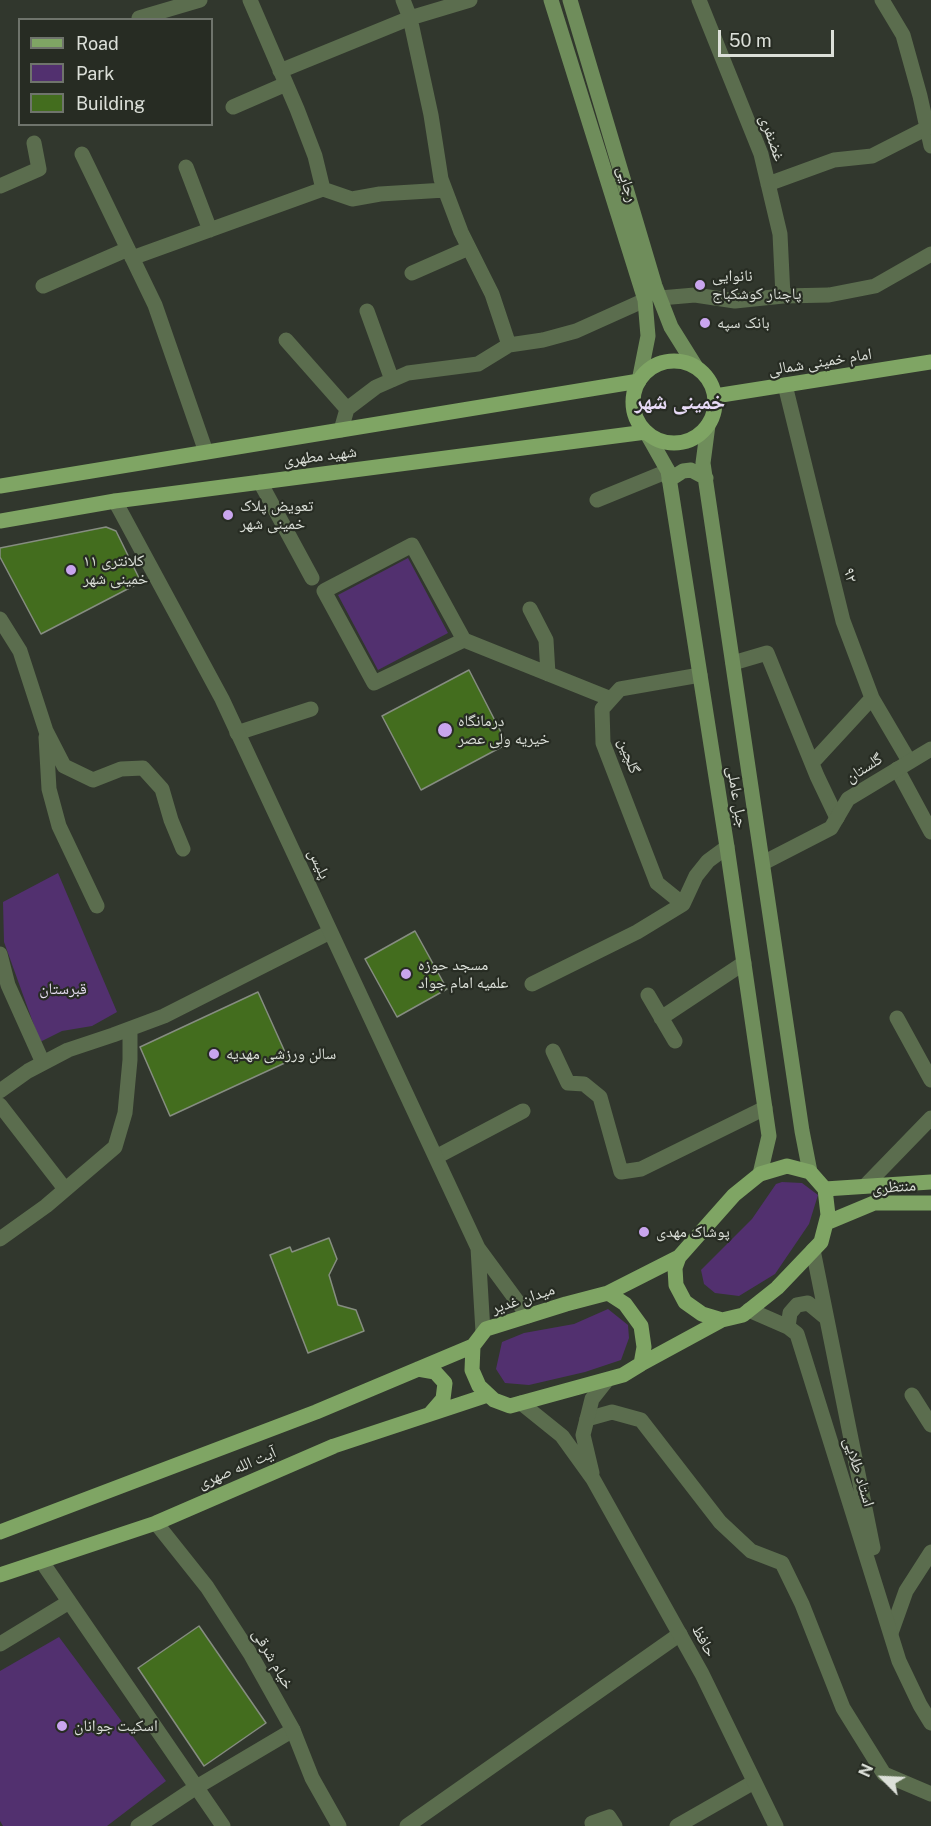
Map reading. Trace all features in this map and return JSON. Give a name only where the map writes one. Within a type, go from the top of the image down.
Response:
[{"type":"main road","name":"رجایی","points":[[551,0],[652,299],[696,367]]},
{"type":"main road","name":"رجایی","points":[[570,0],[652,299],[648,336],[639,381]]},
{"type":"main road","points":[[671,361],[684,362],[696,367],[712,385],[715,396],[708,425],[698,435],[685,441],[671,443],[657,440],[646,432],[638,421],[633,407],[634,394],[639,381],[647,371],[658,364],[671,361]]},
{"type":"main road","name":"امام خمینی شمالی","points":[[715,396],[931,362]]},
{"type":"main road","name":"شهید مطهری","points":[[0,486],[639,381]]},
{"type":"main road","name":"جبل عاملی","points":[[708,425],[704,464],[802,1131],[810,1172]]},
{"type":"main road","name":"شهید مطهری","points":[[0,521],[115,501],[646,432]]},
{"type":"main road","name":"جبل عاملی","points":[[646,432],[669,476],[727,847],[769,1136],[760,1174]]},
{"type":"main road","points":[[669,476],[691,470],[706,478]]},
{"type":"main road","points":[[473,1346],[472,1370],[479,1386],[494,1400],[510,1406],[623,1375],[722,1320],[743,1315],[777,1288],[820,1242],[828,1215],[825,1189],[810,1172],[787,1166],[760,1174],[734,1195],[679,1257],[675,1268],[676,1285],[685,1302],[702,1314],[722,1320]]},
{"type":"main road","name":"منتظری","points":[[825,1189],[931,1182]]},
{"type":"main road","name":"منتظری","points":[[826,1223],[874,1203],[931,1203]]},
{"type":"main road","name":"میدان غدیر","points":[[473,1346],[486,1329],[608,1293],[679,1257]]},
{"type":"main road","points":[[608,1293],[625,1304],[641,1326],[644,1347],[641,1364]]},
{"type":"main road","name":"آیت الله صهری","points":[[0,1532],[306,1416],[473,1346]]},
{"type":"main road","points":[[418,1370],[435,1372],[445,1383],[443,1400],[430,1414]]},
{"type":"main road","name":"آیت الله صهری","points":[[0,1575],[156,1522],[334,1446],[488,1395]]},
{"type":"street","points":[[139,18],[200,0]]},
{"type":"street","points":[[250,0],[315,156],[323,189]]},
{"type":"street","points":[[403,0],[410,18],[431,115],[441,179],[469,248],[492,294],[509,345]]},
{"type":"street","points":[[233,106],[283,77],[410,18],[470,0]]},
{"type":"street","name":"غضنفری","points":[[699,0],[761,154],[780,234],[783,296]]},
{"type":"street","points":[[882,0],[903,34],[931,146]]},
{"type":"street","points":[[768,184],[834,160],[873,156],[927,129]]},
{"type":"street","points":[[0,186],[39,169],[34,143]]},
{"type":"street","points":[[81,154],[155,305],[206,452]]},
{"type":"street","points":[[186,167],[210,230]]},
{"type":"street","points":[[43,286],[130,253],[210,230],[323,189],[352,199],[380,194],[445,189]]},
{"type":"street","points":[[412,273],[469,248]]},
{"type":"street","points":[[341,430],[347,409],[376,387],[408,373],[478,364],[509,345],[543,340],[576,331],[652,299],[695,295],[735,301],[783,296],[829,295],[875,286],[931,254]]},
{"type":"street","points":[[368,311],[392,380]]},
{"type":"street","points":[[286,340],[347,409]]},
{"type":"street","name":"۹۲","points":[[785,385],[843,621],[872,698],[931,832]]},
{"type":"street","points":[[597,500],[669,476]]},
{"type":"street","points":[[260,482],[312,578]]},
{"type":"street","name":"پلیس","points":[[115,501],[222,699],[478,1248]]},
{"type":"street","points":[[464,640],[374,684],[324,591],[412,545],[464,640],[611,699],[620,689],[700,675]]},
{"type":"street","points":[[530,609],[546,640],[548,674]]},
{"type":"street","points":[[0,619],[20,651],[46,731],[64,766],[93,780],[121,769],[143,768],[162,789],[183,849]]},
{"type":"street","points":[[733,663],[767,653],[837,818]]},
{"type":"street","points":[[812,763],[872,698]]},
{"type":"street","name":"گلچین","points":[[611,699],[602,709],[603,743],[657,883],[683,904]]},
{"type":"street","points":[[237,733],[311,709]]},
{"type":"street","points":[[46,731],[49,789],[59,826],[97,906]]},
{"type":"street","name":"گلستان","points":[[763,863],[831,828],[848,799],[931,749]]},
{"type":"street","points":[[532,984],[637,932],[683,904],[696,876],[708,861],[727,847]]},
{"type":"street","points":[[0,1091],[28,1071],[68,1050],[164,1016],[330,932]]},
{"type":"street","points":[[0,954],[8,985],[43,1063]]},
{"type":"street","points":[[661,1018],[744,963]]},
{"type":"street","points":[[648,995],[675,1041]]},
{"type":"street","points":[[897,1018],[931,1080]]},
{"type":"street","points":[[0,1239],[115,1147],[125,1113],[130,1060],[130,1029]]},
{"type":"street","points":[[553,1051],[568,1083],[584,1084],[600,1097],[621,1172],[641,1169],[765,1108]]},
{"type":"street","points":[[0,1105],[65,1189]]},
{"type":"street","points":[[436,1157],[523,1111]]},
{"type":"street","points":[[865,1186],[931,1118]]},
{"type":"street","points":[[478,1248],[528,1316]]},
{"type":"street","points":[[478,1248],[483,1332]]},
{"type":"street","name":"استاد طلایی","points":[[813,1250],[891,1633]]},
{"type":"street","points":[[749,1310],[788,1327],[790,1313],[797,1305],[808,1303],[825,1317]]},
{"type":"street","name":"استاد طلایی","points":[[788,1327],[797,1334],[899,1661],[931,1723]]},
{"type":"street","points":[[593,1479],[583,1435],[592,1399],[607,1380]]},
{"type":"street","points":[[912,1395],[931,1425]]},
{"type":"street","points":[[521,1403],[562,1436],[593,1479]]},
{"type":"street","points":[[587,1419],[612,1412],[641,1420],[720,1522],[751,1551],[782,1563],[802,1604],[843,1707],[884,1774],[931,1794]]},
{"type":"street","name":"حافظ","points":[[593,1479],[702,1674],[776,1826]]},
{"type":"street","name":"خیام شرقی","points":[[156,1522],[207,1587],[251,1654],[293,1730],[312,1778],[339,1826]]},
{"type":"street","points":[[891,1633],[906,1591],[931,1552]]},
{"type":"street","points":[[42,1562],[222,1826]]},
{"type":"street","points":[[0,1644],[69,1602]]},
{"type":"street","points":[[407,1826],[680,1634]]},
{"type":"street","points":[[138,1826],[195,1788],[293,1730]]},
{"type":"street","points":[[677,1826],[754,1782]]},
{"type":"street","points":[[592,1823],[609,1816],[615,1826]]},
{"type":"green space","points":[[408,558],[448,633],[378,670],[338,595]]},
{"type":"green space","name":"قبرستان","points":[[58,873],[117,1012],[92,1026],[62,1031],[40,1042],[4,942],[3,902]]},
{"type":"green space","points":[[802,1183],[818,1195],[809,1224],[775,1274],[739,1296],[715,1293],[704,1284],[701,1270],[752,1219],[776,1184]]},
{"type":"green space","points":[[608,1309],[628,1325],[629,1338],[621,1360],[585,1372],[529,1385],[505,1383],[496,1369],[502,1342],[524,1333],[574,1324]]},
{"type":"green space","name":"اسکیت جوانان","points":[[59,1637],[166,1781],[107,1826],[3,1826],[0,1821],[0,1671]]},
{"type":"building","name":"کلانتری ۱۱ خمینی شهر","points":[[106,527],[116,531],[141,582],[41,634],[0,557],[0,548]]},
{"type":"building","name":"درمانگاه خیریه ولی عصر","points":[[469,670],[507,744],[421,790],[382,716]]},
{"type":"building","name":"مسجد حوزه علمیه امام جواد","points":[[415,931],[447,989],[397,1017],[365,959]]},
{"type":"building","name":"سالن ورزشی مهدیه","points":[[258,992],[289,1061],[170,1116],[140,1047]]},
{"type":"building","points":[[329,1238],[337,1259],[329,1275],[338,1305],[356,1310],[364,1331],[308,1353],[270,1255],[290,1247],[292,1252]]},
{"type":"building","points":[[199,1626],[266,1723],[204,1766],[138,1668]]},
{"type":"place","name":"نانوایی پاچنار کوشکباج","points":[[700,285]]},
{"type":"place","name":"بانک سپه","points":[[705,323]]},
{"type":"place","name":"تعویض پلاک خمینی شهر","points":[[228,515]]},
{"type":"place","name":"کلانتری ۱۱ خمینی شهر","points":[[71,570]]},
{"type":"place","name":"درمانگاه خیریه ولی عصر","points":[[445,730]]},
{"type":"place","name":"مسجد حوزه علمیه امام جواد","points":[[406,974]]},
{"type":"place","name":"سالن ورزشی مهدیه","points":[[214,1054]]},
{"type":"place","name":"پوشاک مهدی","points":[[644,1232]]},
{"type":"place","name":"اسکیت جوانان","points":[[62,1726]]},
{"type":"district","name":"خمینی شهر","points":[[680,402]]}]
